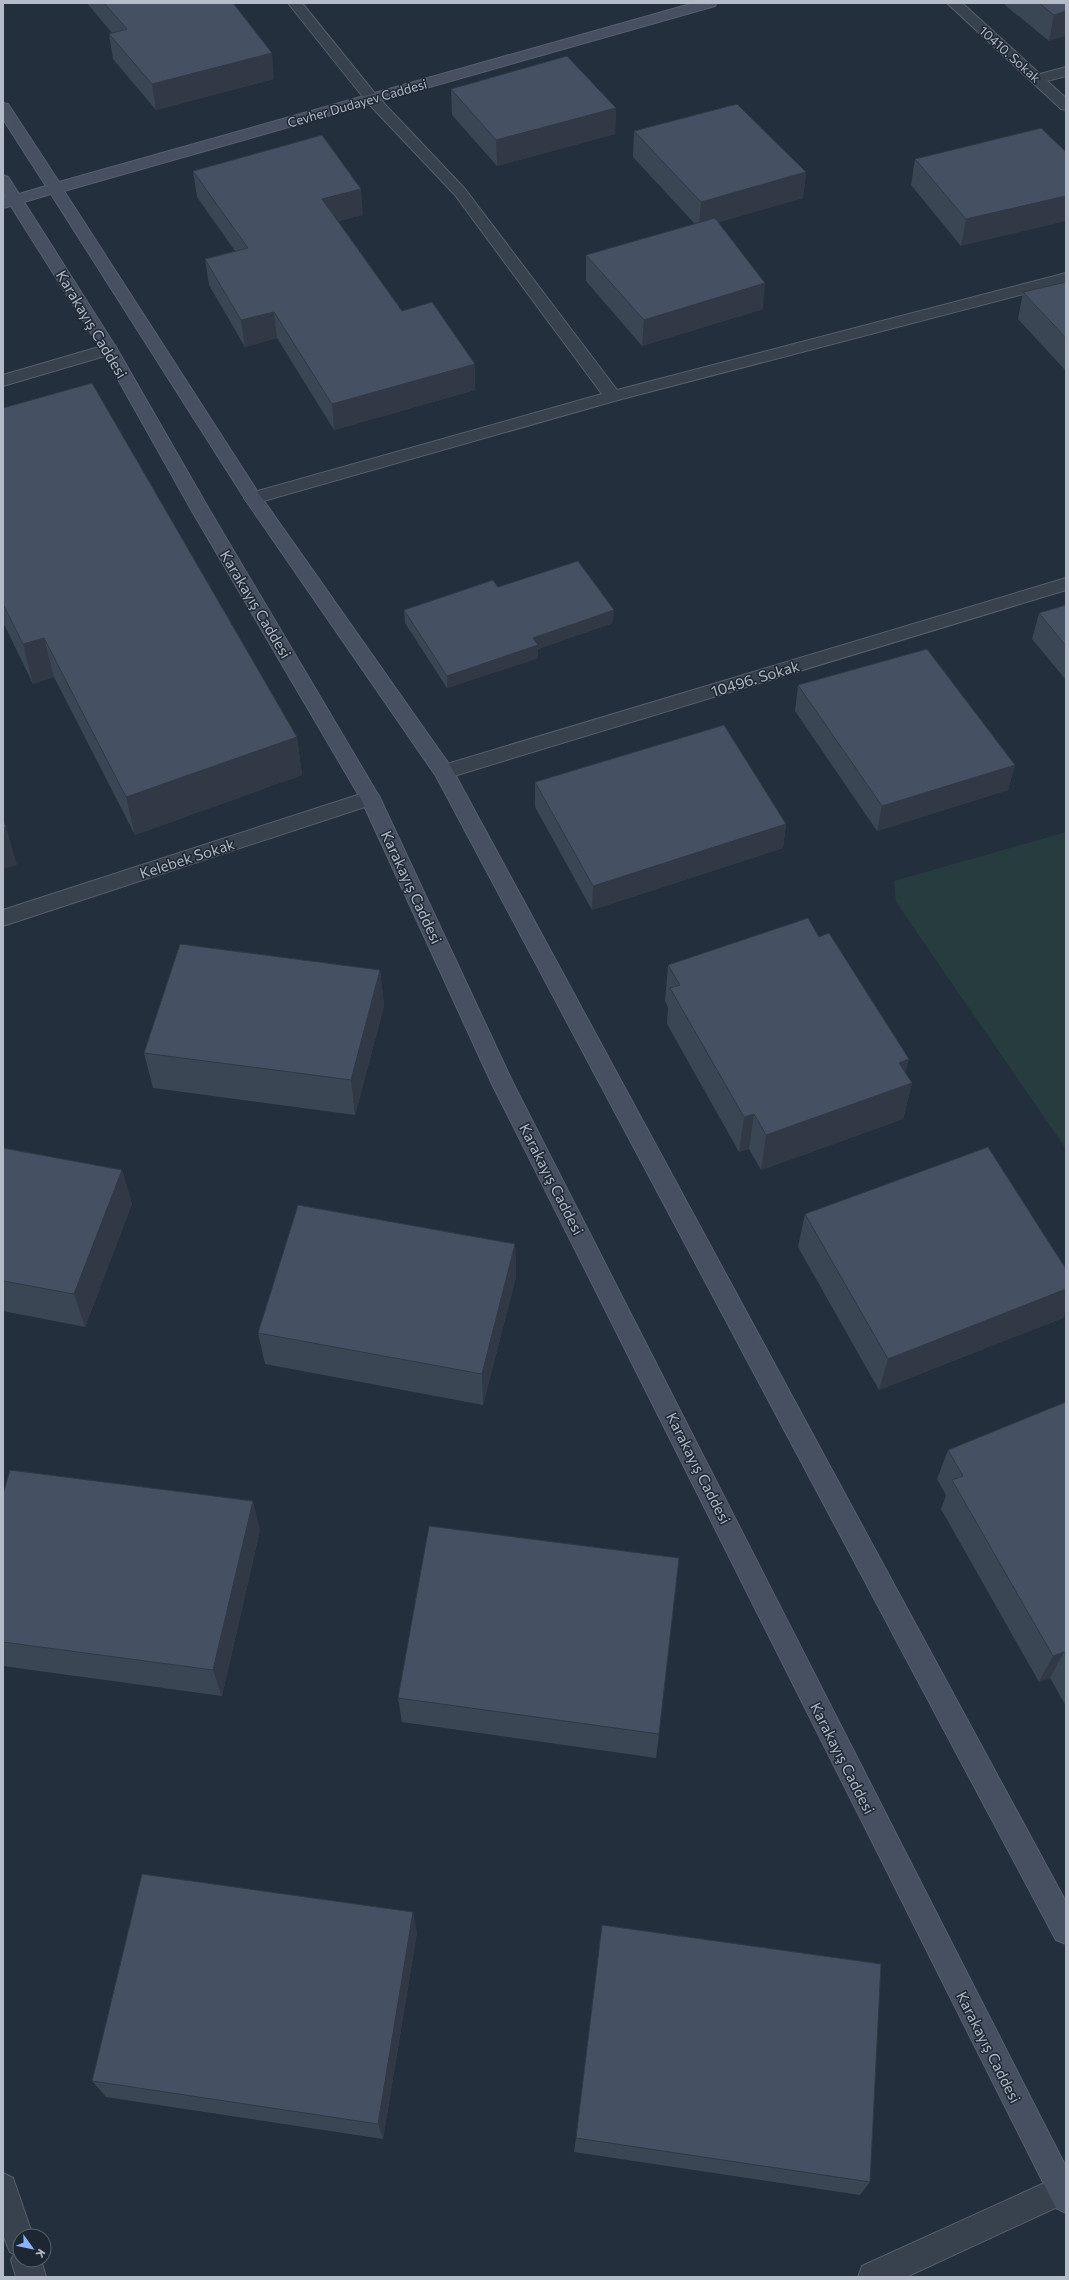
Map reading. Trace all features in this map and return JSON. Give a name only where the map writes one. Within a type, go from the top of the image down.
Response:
[{"type":"main road","name":"Cevher Dudayev Caddesi","points":[[9,201],[56,189],[710,3]]},
{"type":"main road","points":[[3,107],[253,498],[444,772],[1066,1930]]},
{"type":"main road","name":"Karakayış Caddesi","points":[[3,180],[9,201],[109,349],[201,511],[370,798],[503,1084],[669,1409],[909,1890],[1064,2194]]},
{"type":"street","points":[[295,3],[372,99],[460,192],[613,396]]},
{"type":"street","name":"10410. Sokak","points":[[954,3],[1066,106]]},
{"type":"street","points":[[1037,79],[1066,71]]},
{"type":"street","points":[[253,498],[613,396],[1066,278]]},
{"type":"street","points":[[3,381],[109,349]]},
{"type":"street","name":"10496. Sokak","points":[[444,772],[1066,584]]},
{"type":"street","name":"Kelebek Sokak","points":[[3,918],[370,798]]},
{"type":"street","points":[[3,2188],[16,2228]]},
{"type":"street","points":[[873,2277],[1064,2194]]},
{"type":"green space","points":[[1066,832],[1066,1149],[896,902],[894,881]]},
{"type":"building","points":[[104,3],[233,3],[272,53],[152,84],[109,34],[127,29]]},
{"type":"building","points":[[1039,3],[1066,3],[1066,11],[1054,15]]},
{"type":"building","points":[[567,56],[616,108],[496,140],[451,89]]},
{"type":"building","points":[[737,104],[806,172],[701,202],[634,131]]},
{"type":"building","points":[[1041,128],[1066,152],[1066,196],[966,219],[915,159]]},
{"type":"building","points":[[322,135],[361,189],[322,199],[402,311],[432,302],[475,364],[332,404],[274,312],[241,320],[205,259],[248,248],[193,171]]},
{"type":"building","points":[[715,218],[765,283],[644,320],[586,255]]},
{"type":"building","points":[[1066,282],[1066,338],[1023,292]]},
{"type":"building","points":[[92,383],[297,737],[126,797],[44,638],[23,644],[3,604],[3,408]]},
{"type":"building","points":[[578,561],[614,610],[533,638],[538,645],[447,676],[404,610],[493,580],[498,587]]},
{"type":"building","points":[[1066,605],[1066,646],[1039,613]]},
{"type":"building","points":[[927,649],[1015,765],[882,806],[798,685]]},
{"type":"building","points":[[724,725],[786,824],[593,886],[535,782]]},
{"type":"building","points":[[3,820],[6,827],[3,828]]},
{"type":"building","points":[[808,918],[819,937],[829,933],[909,1059],[899,1063],[912,1083],[766,1135],[754,1114],[744,1117],[670,988],[680,985],[668,965]]},
{"type":"building","points":[[180,944],[380,970],[351,1080],[144,1053]]},
{"type":"building","points":[[988,1147],[1066,1269],[1066,1289],[888,1359],[805,1214]]},
{"type":"building","points":[[3,1148],[122,1170],[74,1294],[3,1281]]},
{"type":"building","points":[[298,1205],[515,1244],[482,1374],[258,1333]]},
{"type":"building","points":[[1066,1402],[1066,1655],[1064,1652],[1053,1656],[952,1480],[963,1476],[948,1450]]},
{"type":"building","points":[[10,1470],[253,1501],[213,1670],[3,1642],[3,1494]]},
{"type":"building","points":[[429,1526],[679,1558],[659,1734],[398,1698]]},
{"type":"building","points":[[142,1874],[413,1912],[378,2124],[92,2081]]},
{"type":"building","points":[[602,1925],[881,1964],[870,2182],[576,2138]]}]
